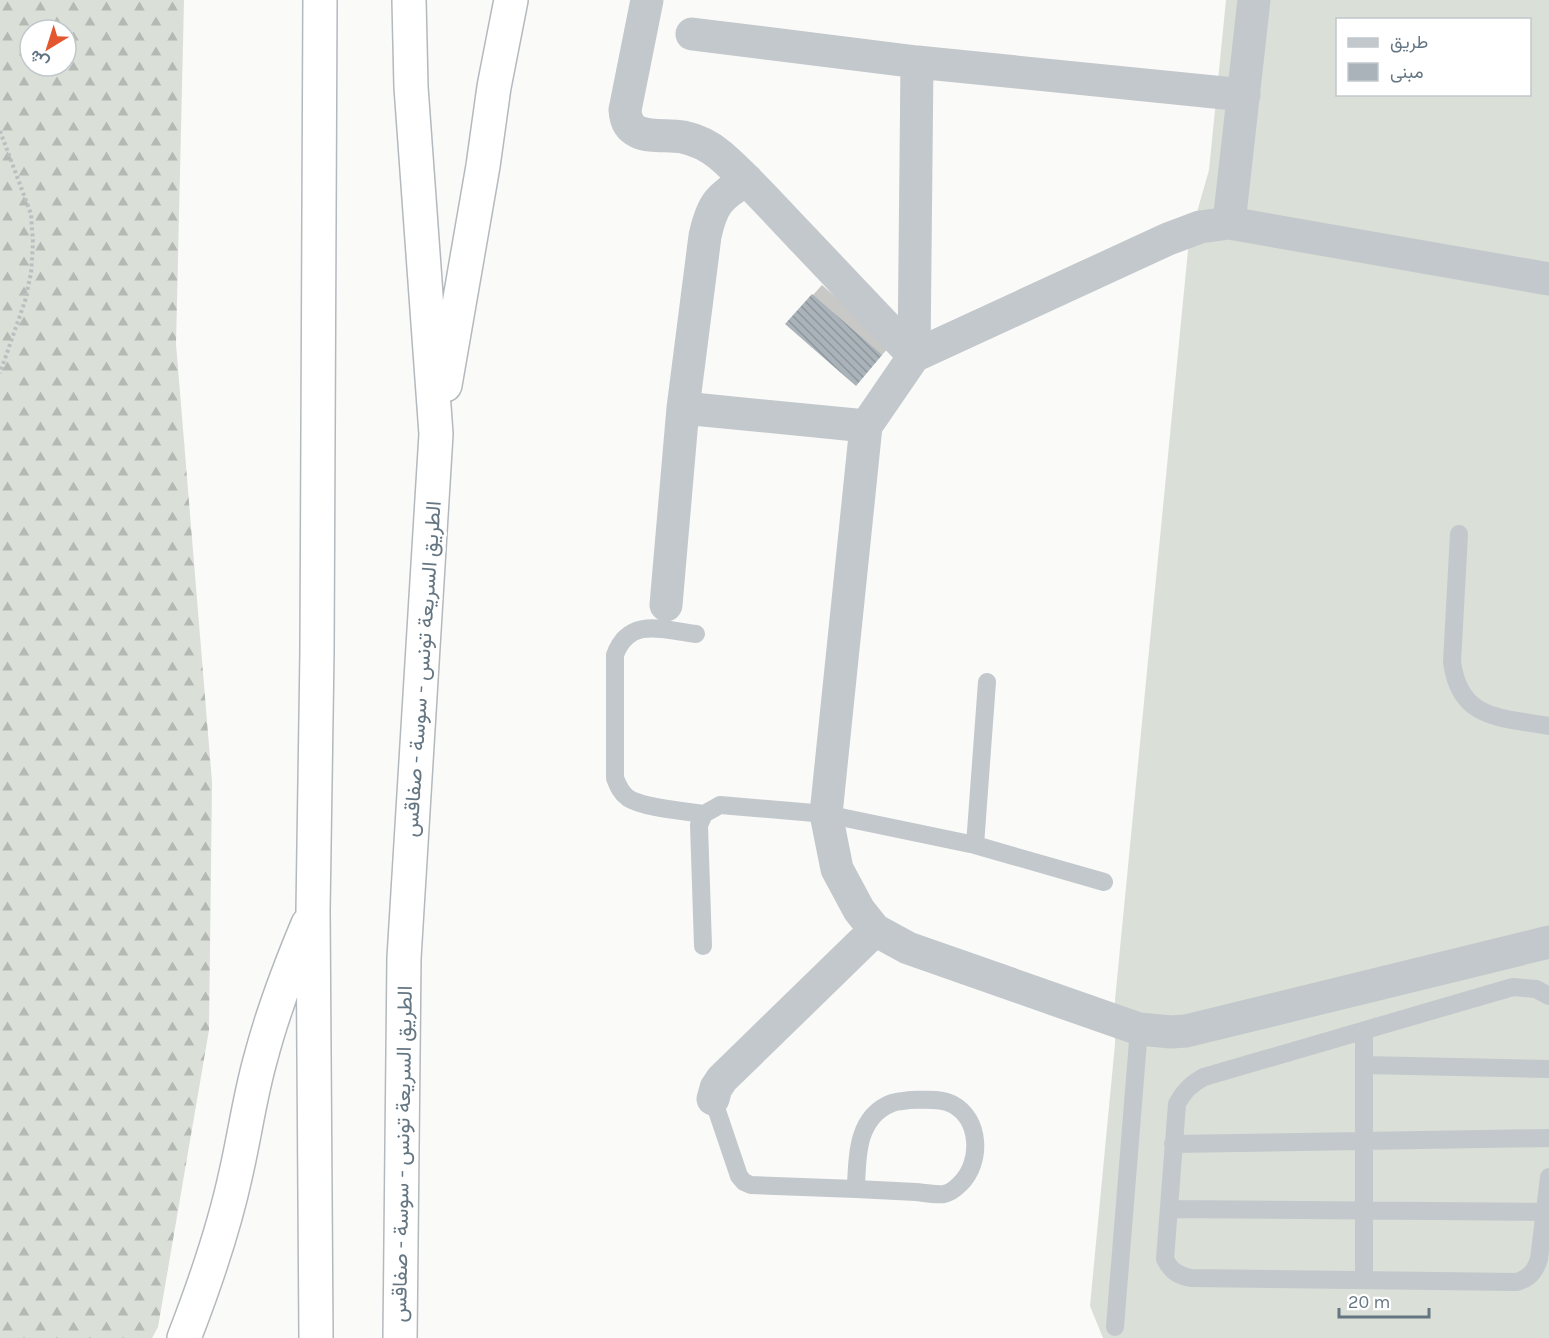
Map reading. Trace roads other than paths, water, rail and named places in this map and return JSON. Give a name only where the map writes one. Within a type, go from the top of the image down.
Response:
[{"type":"highway","points":[[316,1338],[314,911],[320,0]]},
{"type":"highway","name":"الطريق السريعة تونس - سوسة - صفاقس","points":[[399,1338],[404,958],[436,435],[411,87],[409,0]]},
{"type":"highway","points":[[436,435],[483,166],[494,87],[511,0]]},
{"type":"highway","points":[[184,1338],[201,1295],[220,1234],[237,1172],[249,1102],[270,1027],[293,959],[314,911]]},
{"type":"street","points":[[647,0],[625,110],[628,126],[643,134],[683,137],[713,149],[747,180],[914,356]]},
{"type":"street","points":[[1229,223],[1254,0]]},
{"type":"street","points":[[692,34],[917,62],[1244,95]]},
{"type":"street","points":[[914,356],[917,62]]},
{"type":"street","points":[[666,604],[683,408],[708,220],[715,205],[726,192],[747,180]]},
{"type":"street","points":[[1549,279],[1229,223],[1200,228],[1168,239],[914,356],[866,426],[826,814],[837,869],[859,910],[875,930],[908,948],[1139,1029],[1186,1031],[1549,942]]},
{"type":"street","points":[[683,408],[866,426]]},
{"type":"street","points":[[713,1100],[716,1088],[722,1079],[875,930]]},
{"type":"lane","points":[[1459,534],[1452,662],[1454,679],[1462,694],[1474,707],[1489,715],[1549,726]]},
{"type":"lane","points":[[696,634],[639,629],[627,634],[620,643],[615,655],[614,766],[619,789],[627,798],[638,803],[704,814]]},
{"type":"lane","points":[[975,845],[987,682]]},
{"type":"lane","points":[[703,946],[699,825],[704,814],[720,804],[826,814],[975,845],[1104,882]]},
{"type":"lane","points":[[1511,951],[1513,987]]},
{"type":"lane","points":[[1549,996],[1536,989],[1513,987],[1204,1077],[1193,1083],[1183,1092],[1177,1104],[1165,1259],[1170,1269],[1180,1276],[1191,1278],[1509,1282],[1524,1280],[1536,1269],[1539,1259],[1549,1177]]},
{"type":"lane","points":[[1115,1327],[1139,1029]]},
{"type":"lane","points":[[1364,1031],[1364,1280]]},
{"type":"lane","points":[[1364,1065],[1549,1069]]},
{"type":"lane","points":[[713,1100],[739,1176],[751,1185],[856,1190],[946,1194],[965,1179],[972,1169],[975,1157],[974,1132],[969,1120],[961,1110],[950,1103],[937,1100],[892,1103],[875,1113],[864,1128],[858,1147],[856,1190]]},
{"type":"lane","points":[[1173,1143],[1549,1138]]},
{"type":"lane","points":[[1169,1209],[1545,1212]]}]
